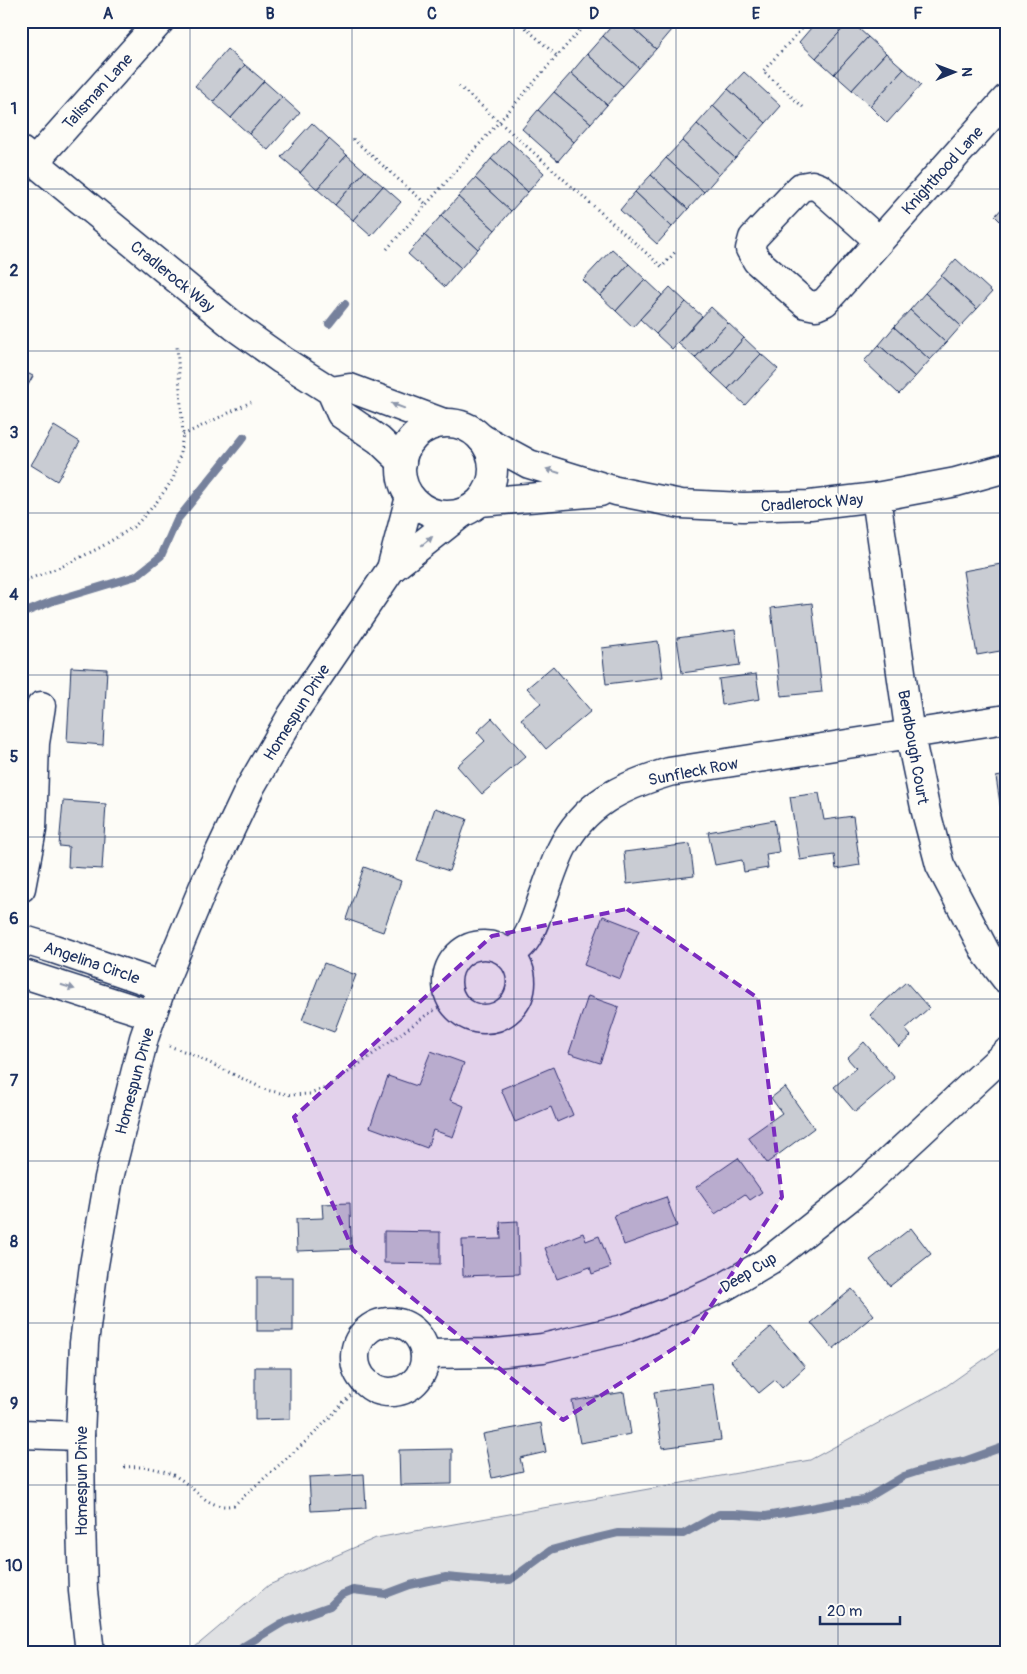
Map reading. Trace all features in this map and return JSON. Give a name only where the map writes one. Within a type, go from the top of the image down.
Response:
[{"type":"street","name":"Talisman Lane","points":[[27,157],[160,21]]},
{"type":"street","name":"Knighthood Lane","points":[[878,240],[820,188],[812,185],[801,187],[753,238],[750,249],[757,261],[806,304],[816,306],[825,302],[878,240],[1006,99]]},
{"type":"street","name":"Cradlerock Way","points":[[27,157],[234,326],[282,360],[331,391]]},
{"type":"street","points":[[402,462],[379,440],[341,414],[331,391],[350,388],[444,423]]},
{"type":"street","points":[[444,423],[458,424],[470,429],[481,438],[490,453],[493,470],[489,488],[471,508],[448,516],[434,513],[421,507],[410,497],[403,480],[402,462],[407,447],[416,435],[429,426],[444,423]]},
{"type":"street","name":"Cradlerock Way","points":[[481,438],[529,464],[616,491],[681,504],[743,507],[810,505],[876,497],[956,482],[1006,468]]},
{"type":"street","name":"Cradlerock Way","points":[[471,508],[616,491]]},
{"type":"street","name":"Homespun Drive","points":[[391,569],[410,497]]},
{"type":"street","name":"Bendbough Court","points":[[876,497],[910,735],[926,812],[940,865],[986,953],[1006,979]]},
{"type":"street","name":"Homespun Drive","points":[[90,1653],[83,1591],[80,1522],[80,1436],[84,1343],[97,1246],[109,1178],[144,1038],[162,986],[206,881],[251,786],[292,715],[391,569],[471,508]]},
{"type":"street","points":[[21,888],[32,830],[35,743],[41,706]]},
{"type":"street","name":"Sunfleck Row","points":[[510,956],[524,942],[561,849],[593,807],[616,791],[669,772],[1006,719]]},
{"type":"street","name":"Angelina Circle","points":[[21,939],[162,986]]},
{"type":"street","points":[[486,945],[498,948],[510,956],[518,967],[520,979],[519,992],[513,1004],[502,1014],[490,1018],[475,1018],[462,1012],[452,1000],[447,984],[450,966],[460,953],[473,946],[486,945]]},
{"type":"street","name":"Angelina Circle","points":[[21,972],[152,1014]]},
{"type":"street","name":"Deep Cup","points":[[425,1354],[496,1353],[553,1346],[624,1329],[724,1288],[770,1260],[856,1192],[1006,1053]]},
{"type":"street","points":[[385,1322],[407,1326],[420,1340],[425,1354],[423,1368],[416,1380],[398,1391],[384,1391],[373,1388],[364,1381],[356,1367],[354,1352],[359,1339],[366,1331],[375,1324],[385,1322]]},
{"type":"street","points":[[21,1434],[80,1436]]},
{"type":"path","points":[[518,21],[557,56]]},
{"type":"path","points":[[387,248],[588,21]]},
{"type":"path","points":[[803,107],[763,70],[809,21]]},
{"type":"path","points":[[459,86],[662,267],[676,251]]},
{"type":"path","points":[[353,139],[426,204]]},
{"type":"path","points":[[21,582],[101,547],[135,526],[156,503],[173,480],[184,435],[177,346]]},
{"type":"path","points":[[184,435],[251,402]]},
{"type":"path","points":[[163,1044],[189,1053],[266,1090],[291,1095],[310,1094],[328,1087],[425,1016],[452,1000]]},
{"type":"path","points":[[124,1467],[143,1466],[162,1470],[178,1478],[210,1502],[224,1507],[234,1504],[313,1435],[364,1381]]},
{"type":"highlighted area","points":[[627,909],[758,998],[782,1197],[690,1338],[563,1420],[353,1250],[294,1117],[492,936]]},
{"type":"shaded area","points":[[1006,1344],[1006,1653],[188,1653],[269,1585],[376,1538],[810,1460],[945,1387]]},
{"type":"building","points":[[616,21],[625,21],[656,49],[639,68],[603,36]]},
{"type":"building","points":[[625,21],[662,21],[672,30],[656,49]]},
{"type":"building","points":[[662,21],[680,21],[672,30]]},
{"type":"building","points":[[817,21],[850,21],[816,58],[799,42]]},
{"type":"building","points":[[850,21],[868,37],[834,74],[816,58]]},
{"type":"building","points":[[603,36],[639,68],[623,86],[587,54]]},
{"type":"building","points":[[868,37],[886,53],[852,90],[834,74]]},
{"type":"building","points":[[227,49],[245,65],[213,102],[195,86]]},
{"type":"building","points":[[886,53],[904,69],[870,106],[852,90]]},
{"type":"building","points":[[587,54],[623,86],[607,105],[571,73]]},
{"type":"building","points":[[245,65],[264,81],[231,118],[213,102]]},
{"type":"building","points":[[904,69],[921,85],[887,123],[870,106]]},
{"type":"building","points":[[744,72],[781,106],[766,123],[728,89]]},
{"type":"building","points":[[571,73],[607,105],[591,123],[554,92]]},
{"type":"building","points":[[264,81],[282,97],[249,134],[231,118]]},
{"type":"building","points":[[728,89],[766,123],[750,141],[713,106]]},
{"type":"building","points":[[554,92],[591,123],[574,142],[538,110]]},
{"type":"building","points":[[282,97],[300,113],[268,150],[249,134]]},
{"type":"building","points":[[713,106],[750,141],[735,158],[697,124]]},
{"type":"building","points":[[538,110],[574,142],[558,161],[522,129]]},
{"type":"building","points":[[312,123],[329,139],[300,173],[281,157]]},
{"type":"building","points":[[697,124],[735,158],[719,175],[682,141]]},
{"type":"building","points":[[329,139],[347,155],[317,189],[300,173]]},
{"type":"building","points":[[508,140],[544,173],[528,192],[491,159]]},
{"type":"building","points":[[682,141],[719,175],[704,192],[666,158]]},
{"type":"building","points":[[347,155],[365,171],[335,205],[317,189]]},
{"type":"building","points":[[666,158],[704,192],[688,209],[651,175]]},
{"type":"building","points":[[491,159],[528,192],[511,211],[475,178]]},
{"type":"building","points":[[365,171],[383,186],[353,220],[335,205]]},
{"type":"building","points":[[651,175],[688,209],[672,227],[635,192]]},
{"type":"building","points":[[475,178],[511,211],[495,230],[458,197]]},
{"type":"building","points":[[383,186],[401,202],[371,236],[353,220]]},
{"type":"building","points":[[635,192],[672,227],[657,244],[620,210]]},
{"type":"building","points":[[458,197],[495,230],[478,249],[441,216]]},
{"type":"building","points":[[1006,204],[1006,227],[995,216]]},
{"type":"building","points":[[441,216],[478,249],[461,268],[424,235]]},
{"type":"building","points":[[424,235],[461,268],[445,287],[408,254]]},
{"type":"building","points":[[612,249],[629,264],[600,296],[583,280]]},
{"type":"building","points":[[956,259],[992,292],[977,309],[941,276]]},
{"type":"building","points":[[629,264],[645,279],[616,311],[600,296]]},
{"type":"building","points":[[941,276],[977,309],[961,326],[925,293]]},
{"type":"building","points":[[645,279],[662,295],[633,327],[616,311]]},
{"type":"building","points":[[670,287],[686,302],[656,334],[640,319]]},
{"type":"building","points":[[925,293],[961,326],[946,343],[910,310]]},
{"type":"building","points":[[686,302],[702,316],[672,349],[656,334]]},
{"type":"building","points":[[711,307],[728,323],[695,358],[678,343]]},
{"type":"building","points":[[910,310],[946,343],[930,360],[894,327]]},
{"type":"building","points":[[728,323],[744,338],[712,374],[695,358]]},
{"type":"building","points":[[894,327],[930,360],[915,377],[879,345]]},
{"type":"building","points":[[744,338],[761,354],[728,389],[712,374]]},
{"type":"building","points":[[879,345],[915,377],[899,394],[864,361]]},
{"type":"building","points":[[761,354],[778,369],[745,405],[728,389]]},
{"type":"building","points":[[21,370],[33,376],[21,398]]},
{"type":"building","points":[[54,426],[80,442],[57,481],[31,465]]},
{"type":"building","points":[[1001,564],[1006,592],[1006,650],[977,655],[963,571]]},
{"type":"building","points":[[812,603],[822,692],[781,696],[771,608]]},
{"type":"building","points":[[735,630],[740,665],[682,673],[677,638]]},
{"type":"building","points":[[658,641],[663,677],[606,684],[602,648]]},
{"type":"building","points":[[553,666],[591,711],[546,749],[521,719],[541,703],[527,688]]},
{"type":"building","points":[[71,667],[107,669],[103,745],[67,742]]},
{"type":"building","points":[[756,674],[760,699],[722,705],[719,679]]},
{"type":"building","points":[[492,718],[526,756],[482,794],[457,766],[485,741],[477,732]]},
{"type":"building","points":[[1006,775],[1006,810],[1001,810],[996,777]]},
{"type":"building","points":[[819,793],[824,820],[853,816],[860,865],[836,869],[834,855],[800,860],[790,797]]},
{"type":"building","points":[[63,801],[106,804],[102,869],[68,867],[69,847],[59,846]]},
{"type":"building","points":[[435,808],[467,819],[449,871],[417,860]]},
{"type":"building","points":[[774,820],[779,852],[766,854],[768,868],[744,872],[742,860],[715,865],[708,832]]},
{"type":"building","points":[[690,844],[694,876],[627,884],[624,852]]},
{"type":"building","points":[[364,867],[401,881],[383,932],[346,919]]},
{"type":"building","points":[[603,916],[639,930],[620,979],[584,965]]},
{"type":"building","points":[[324,963],[356,975],[334,1032],[302,1020]]},
{"type":"building","points":[[906,982],[929,1008],[905,1029],[911,1036],[899,1047],[870,1015]]},
{"type":"building","points":[[588,996],[619,1007],[600,1063],[569,1053]]},
{"type":"building","points":[[864,1042],[895,1078],[855,1112],[834,1087],[856,1068],[847,1058]]},
{"type":"building","points":[[431,1051],[464,1063],[450,1100],[464,1106],[453,1137],[433,1130],[427,1148],[370,1127],[388,1076],[417,1086]]},
{"type":"building","points":[[553,1067],[573,1115],[557,1122],[551,1107],[515,1122],[501,1089]]},
{"type":"building","points":[[785,1087],[814,1128],[767,1163],[748,1137],[782,1113],[771,1098]]},
{"type":"building","points":[[738,1158],[762,1192],[750,1200],[745,1194],[715,1214],[696,1187]]},
{"type":"building","points":[[666,1197],[677,1226],[624,1245],[614,1215]]},
{"type":"building","points":[[350,1203],[351,1249],[297,1251],[296,1219],[323,1218],[322,1204]]},
{"type":"building","points":[[518,1221],[519,1274],[463,1276],[462,1240],[501,1239],[500,1222]]},
{"type":"building","points":[[911,1228],[931,1254],[890,1286],[870,1260]]},
{"type":"building","points":[[384,1231],[440,1232],[440,1264],[384,1263]]},
{"type":"building","points":[[583,1233],[586,1241],[599,1236],[611,1267],[592,1274],[590,1267],[557,1279],[545,1248]]},
{"type":"building","points":[[257,1277],[293,1277],[293,1331],[257,1331]]},
{"type":"building","points":[[852,1289],[874,1315],[833,1349],[811,1323]]},
{"type":"building","points":[[771,1327],[805,1367],[782,1388],[775,1380],[759,1393],[731,1361]]},
{"type":"building","points":[[255,1367],[290,1367],[290,1419],[255,1420]]},
{"type":"building","points":[[713,1384],[721,1440],[662,1448],[654,1392]]},
{"type":"building","points":[[624,1392],[631,1434],[580,1443],[572,1401]]},
{"type":"building","points":[[541,1423],[546,1452],[520,1458],[523,1471],[492,1478],[483,1434]]},
{"type":"building","points":[[452,1449],[452,1484],[400,1485],[399,1450]]},
{"type":"building","points":[[364,1474],[366,1508],[311,1511],[309,1477]]},
{"type":"waterway","points":[[329,324],[345,304]]},
{"type":"waterway","points":[[21,614],[53,601],[136,576],[161,556],[177,520],[244,437]]},
{"type":"waterway","points":[[236,1653],[282,1623],[330,1606],[341,1595],[353,1590],[386,1594],[410,1585],[446,1577],[491,1581],[510,1580],[551,1550],[580,1542],[618,1533],[683,1534],[719,1514],[766,1516],[864,1500],[904,1476],[964,1461],[1006,1446]]}]
